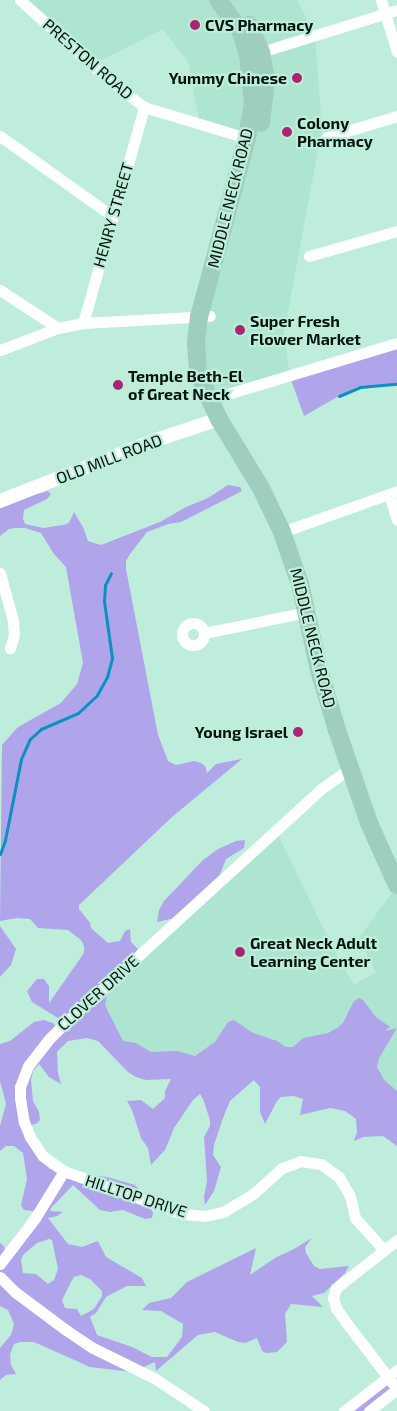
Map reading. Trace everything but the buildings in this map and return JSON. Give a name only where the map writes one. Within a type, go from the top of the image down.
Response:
[{"type":"main road","name":"MIDDLE NECK ROAD","points":[[218,0],[241,32],[248,56],[253,103],[204,316],[208,338],[211,399],[219,419],[257,480],[282,532],[292,558],[307,612],[319,670],[350,768],[380,851],[397,885]]},
{"type":"main road","name":"MIDDLE NECK ROAD","points":[[204,316],[256,147],[266,96],[266,79],[261,52],[249,25],[232,0]]},
{"type":"street","name":"PRESTON ROAD","points":[[20,0],[103,75],[144,106],[246,138]]},
{"type":"street","points":[[381,0],[397,52]]},
{"type":"street","points":[[261,52],[397,10]]},
{"type":"street","name":"HENRY STREET","points":[[83,323],[144,106]]},
{"type":"street","points":[[327,137],[397,116]]},
{"type":"street","points":[[0,136],[112,216]]},
{"type":"street","points":[[309,256],[397,231]]},
{"type":"street","points":[[0,290],[58,328]]},
{"type":"street","points":[[0,350],[58,328],[83,323],[204,316]]},
{"type":"street","points":[[211,399],[397,343]]},
{"type":"street","name":"OLD MILL ROAD","points":[[0,501],[156,440],[219,419]]},
{"type":"street","points":[[282,532],[393,492],[397,520]]},
{"type":"street","points":[[0,573],[13,622],[14,635],[10,648]]},
{"type":"street","points":[[204,633],[307,612]]},
{"type":"street","name":"CLOVER DRIVE","points":[[64,1172],[43,1156],[30,1137],[24,1122],[20,1092],[26,1070],[49,1039],[64,1024],[320,790],[350,768]]},
{"type":"street","name":"HILLTOP DRIVE","points":[[64,1172],[183,1214],[204,1216],[223,1212],[236,1206],[282,1168],[294,1162],[314,1162],[330,1169],[339,1177],[350,1196],[355,1218],[384,1250]]},
{"type":"street","points":[[0,1264],[31,1224],[64,1172]]},
{"type":"street","points":[[369,1411],[397,1389],[392,1373],[345,1321],[336,1308],[333,1298],[336,1288],[397,1240]]},
{"type":"street","points":[[0,1277],[15,1292],[66,1330],[94,1348],[154,1378],[204,1411]]},
{"type":"street","points":[[344,1411],[392,1373]]},
{"type":"shaded area","points":[[29,0],[297,0],[315,35],[322,129],[284,333],[290,377],[211,400],[196,343],[246,138],[200,125],[188,62],[163,29],[98,62]]},
{"type":"shaded area","points":[[397,344],[397,384],[360,387],[339,396],[304,416],[290,377]]},
{"type":"shaded area","points":[[228,485],[240,487],[242,491],[181,522],[168,524],[147,532],[126,561],[126,569],[158,735],[168,761],[176,765],[194,761],[201,763],[205,766],[207,773],[216,764],[242,759],[172,817],[79,905],[79,909],[90,923],[91,928],[108,943],[120,941],[125,931],[130,929],[131,942],[138,949],[107,995],[105,1005],[123,1041],[136,1043],[151,1052],[177,1051],[195,1056],[215,1042],[228,1022],[234,1020],[253,1033],[277,1041],[286,1047],[293,1047],[303,1038],[328,1033],[337,1028],[343,1023],[354,1001],[359,998],[363,1000],[376,1017],[390,1027],[385,1031],[397,1028],[379,1058],[377,1067],[384,1080],[397,1091],[397,1146],[383,1136],[363,1137],[354,1141],[357,1132],[356,1119],[345,1111],[330,1108],[300,1115],[303,1099],[294,1096],[281,1097],[265,1124],[260,1112],[260,1087],[254,1080],[230,1101],[223,1118],[214,1145],[213,1155],[221,1167],[214,1191],[205,1205],[204,1197],[207,1181],[204,1137],[210,1126],[210,1120],[200,1094],[193,1100],[174,1128],[165,1150],[151,1165],[148,1148],[141,1138],[127,1101],[141,1100],[153,1109],[165,1098],[165,1091],[171,1079],[146,1080],[136,1077],[128,1072],[98,1041],[87,1038],[68,1041],[57,1052],[58,1073],[61,1084],[49,1077],[39,1064],[33,1071],[31,1080],[33,1101],[39,1112],[40,1120],[36,1124],[30,1125],[40,1160],[50,1169],[107,1177],[135,1185],[143,1194],[153,1213],[152,1218],[145,1219],[123,1210],[110,1212],[100,1210],[73,1185],[51,1208],[50,1211],[63,1212],[48,1218],[68,1244],[82,1247],[98,1241],[106,1257],[142,1278],[146,1286],[127,1286],[106,1297],[96,1313],[90,1317],[97,1335],[132,1347],[152,1357],[167,1357],[182,1337],[183,1324],[161,1311],[142,1310],[149,1303],[171,1298],[187,1282],[256,1248],[250,1275],[275,1258],[312,1238],[305,1247],[306,1253],[314,1266],[320,1269],[349,1266],[345,1273],[324,1293],[312,1296],[323,1307],[291,1304],[285,1314],[287,1342],[277,1352],[266,1353],[262,1351],[257,1338],[245,1343],[238,1342],[215,1332],[198,1335],[156,1371],[155,1362],[132,1372],[90,1367],[34,1342],[20,1342],[14,1344],[10,1354],[11,1365],[16,1374],[6,1375],[0,1380],[0,1348],[11,1335],[14,1324],[8,1310],[0,1306],[0,1243],[4,1246],[5,1252],[42,1217],[33,1211],[24,1210],[21,1205],[27,1179],[23,1153],[14,1146],[6,1146],[0,1151],[0,1126],[6,1104],[0,1081],[0,1044],[10,1041],[34,1022],[44,1020],[53,1023],[61,1033],[69,1031],[71,1022],[58,1018],[32,1002],[27,991],[37,979],[44,979],[49,986],[49,1003],[84,953],[84,946],[81,940],[68,930],[38,928],[30,919],[17,918],[0,921],[2,745],[18,727],[61,703],[77,684],[83,663],[66,567],[54,554],[41,533],[25,528],[15,528],[9,529],[0,536],[0,504],[48,491],[51,494],[47,499],[24,510],[23,519],[25,524],[43,528],[63,525],[69,523],[74,512],[83,527],[88,541],[101,545],[160,522],[186,507],[208,498]],"holes":[[[49,1239],[52,1240],[58,1269],[54,1280],[48,1284],[36,1274],[23,1273],[21,1260],[23,1255],[37,1243]],[[81,1275],[90,1279],[102,1291],[102,1296],[94,1309],[81,1316],[77,1309],[65,1308],[62,1300],[74,1277]]]},
{"type":"shaded area","name":"Great Neck Adult Learning Center","points":[[276,831],[333,948],[354,985],[376,972],[358,939],[397,886],[397,1097],[179,1071],[74,1017]]},
{"type":"shaded area","points":[[245,840],[244,848],[226,859],[219,877],[175,918],[157,922],[159,910],[164,901],[203,860],[218,849],[236,841]]},
{"type":"shaded area","points":[[0,926],[16,949],[11,965],[0,977]]},
{"type":"shaded area","points":[[397,1370],[397,1389],[370,1411],[344,1411]]},
{"type":"waterway","points":[[339,396],[360,387],[397,384]]},
{"type":"waterway","points":[[0,854],[5,840],[21,759],[30,739],[41,729],[78,713],[97,695],[107,677],[112,658],[104,601],[105,585],[111,573]]},
{"type":"place","name":"CVS Pharmacy","points":[[195,25]]},
{"type":"place","name":"Yummy Chinese","points":[[297,78]]},
{"type":"place","name":"Colony Pharmacy","points":[[287,132]]},
{"type":"place","name":"Super Fresh Flower Market","points":[[240,330]]},
{"type":"place","name":"Temple Beth-El of Great Neck","points":[[118,385]]},
{"type":"place","name":"Young Israel","points":[[298,732]]},
{"type":"place","name":"Great Neck Adult Learning Center","points":[[240,952]]}]
